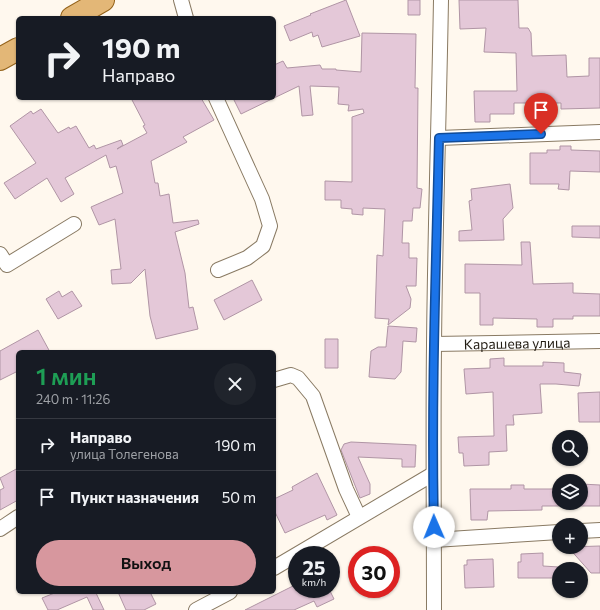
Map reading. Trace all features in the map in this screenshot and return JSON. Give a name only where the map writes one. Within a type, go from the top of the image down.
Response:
[{"type":"main road","points":[[75,16],[103,0]]},
{"type":"main road","points":[[0,59],[16,50]]},
{"type":"street","points":[[181,0],[185,16]]},
{"type":"street","points":[[434,610],[434,344],[441,0]]},
{"type":"street","points":[[217,100],[262,199],[270,226],[263,246],[247,258],[218,270]]},
{"type":"street","points":[[439,138],[600,132]]},
{"type":"street","points":[[0,254],[7,266],[74,224]]},
{"type":"street","name":"Карашева улица","points":[[434,344],[600,341]]},
{"type":"street","points":[[276,379],[291,375],[298,378],[312,396],[346,489],[358,517]]},
{"type":"street","points":[[276,567],[433,474]]},
{"type":"street","points":[[0,529],[16,518]]},
{"type":"street","points":[[588,531],[600,530]]},
{"type":"street","points":[[434,540],[552,532]]},
{"type":"street","points":[[196,610],[226,594]]},
{"type":"building","points":[[346,0],[360,36],[322,47],[318,35],[313,37],[312,32],[290,41],[284,26]]},
{"type":"building","points":[[408,0],[420,0],[420,15],[408,15]]},
{"type":"building","points":[[459,0],[518,0],[519,28],[528,28],[531,33],[532,56],[566,55],[567,77],[589,76],[589,58],[600,58],[600,108],[561,109],[561,103],[514,103],[514,114],[490,114],[490,122],[475,122],[474,91],[517,91],[516,53],[484,52],[486,28],[460,29]]},
{"type":"building","points":[[362,33],[416,34],[415,88],[418,88],[417,188],[422,189],[420,208],[413,208],[412,221],[403,221],[402,243],[409,243],[409,258],[417,258],[416,286],[406,286],[411,299],[410,308],[388,325],[389,319],[375,318],[377,255],[383,256],[385,209],[363,208],[363,215],[352,214],[352,209],[341,208],[341,200],[325,200],[325,181],[352,182],[352,117],[364,113],[363,109],[348,111],[349,105],[338,104],[339,87],[310,86],[313,115],[302,116],[299,86],[276,97],[276,64],[283,61],[287,68],[320,65],[322,69],[361,72]]},
{"type":"building","points":[[132,100],[202,100],[214,120],[183,137],[187,142],[151,161],[155,183],[158,183],[160,196],[169,194],[173,223],[198,220],[199,224],[175,232],[185,273],[189,308],[193,307],[198,329],[156,339],[150,316],[145,269],[131,283],[112,284],[111,270],[121,269],[115,219],[99,225],[91,207],[123,193],[116,166],[110,168],[106,155],[65,178],[74,194],[61,202],[47,178],[15,199],[4,183],[36,163],[10,126],[31,111],[33,114],[41,109],[58,133],[69,127],[70,129],[76,126],[89,148],[94,145],[96,149],[121,140],[123,145],[117,149],[147,133],[143,126],[145,125]]},
{"type":"building","points":[[234,100],[270,100],[241,114]]},
{"type":"building","points":[[560,146],[571,146],[571,150],[600,151],[600,172],[570,171],[569,190],[558,189],[559,184],[530,184],[530,153],[547,153],[547,150],[560,150]]},
{"type":"building","points":[[510,184],[513,208],[503,219],[504,240],[459,241],[459,231],[472,230],[469,201],[472,200],[471,189]]},
{"type":"building","points":[[572,226],[600,226],[600,238],[572,237]]},
{"type":"building","points":[[521,242],[530,242],[533,284],[573,283],[573,293],[600,294],[600,316],[573,316],[573,319],[553,319],[553,327],[537,327],[537,319],[493,318],[493,325],[480,325],[480,293],[465,293],[465,264],[522,265]]},
{"type":"building","points":[[252,280],[262,300],[224,320],[214,300]]},
{"type":"building","points":[[59,291],[62,297],[72,291],[82,306],[58,319],[46,299]]},
{"type":"building","points":[[388,326],[417,328],[416,342],[403,341],[401,372],[395,379],[369,377],[371,351],[378,347],[386,347]]},
{"type":"building","points":[[38,330],[49,350],[16,350],[16,372],[0,380],[0,351]]},
{"type":"building","points":[[325,339],[338,339],[338,368],[325,368]]},
{"type":"building","points":[[504,358],[504,366],[543,366],[543,362],[564,363],[564,372],[581,374],[579,386],[540,384],[542,413],[513,415],[514,425],[506,425],[507,451],[489,452],[489,465],[464,466],[463,453],[459,453],[458,437],[494,436],[493,392],[466,394],[464,369],[490,368],[490,359]]},
{"type":"building","points":[[600,392],[600,422],[579,422],[578,393]]},
{"type":"building","points":[[351,442],[416,445],[415,467],[402,467],[402,459],[358,457],[370,484],[370,494],[360,498],[341,450],[344,444]]},
{"type":"building","points":[[16,469],[16,501],[0,510],[0,490],[4,488],[0,478]]},
{"type":"building","points":[[317,473],[337,515],[327,520],[325,515],[285,533],[276,514],[276,498],[293,490],[292,487]]},
{"type":"building","points":[[588,484],[600,485],[600,506],[588,506]]},
{"type":"building","points":[[511,485],[524,485],[524,489],[552,489],[552,506],[542,506],[542,510],[488,511],[487,520],[471,520],[470,489],[511,489]]},
{"type":"building","points":[[588,546],[600,546],[600,573],[591,573],[588,570],[588,562],[581,562],[574,554],[588,554]]},
{"type":"building","points":[[543,553],[543,566],[552,567],[552,578],[518,578],[518,562],[521,562],[521,554]]},
{"type":"building","points":[[493,559],[494,587],[465,588],[464,565],[467,565],[467,560]]},
{"type":"building","points":[[288,588],[288,598],[334,599],[317,607],[314,601],[294,610],[245,610]]},
{"type":"building","points":[[52,594],[96,594],[104,610],[93,610],[87,597],[57,610],[48,610],[42,598]]},
{"type":"building","points":[[119,594],[151,594],[156,604],[144,610],[126,610]]},
{"type":"route","points":[[434,527],[434,359],[439,138],[541,134]]}]
